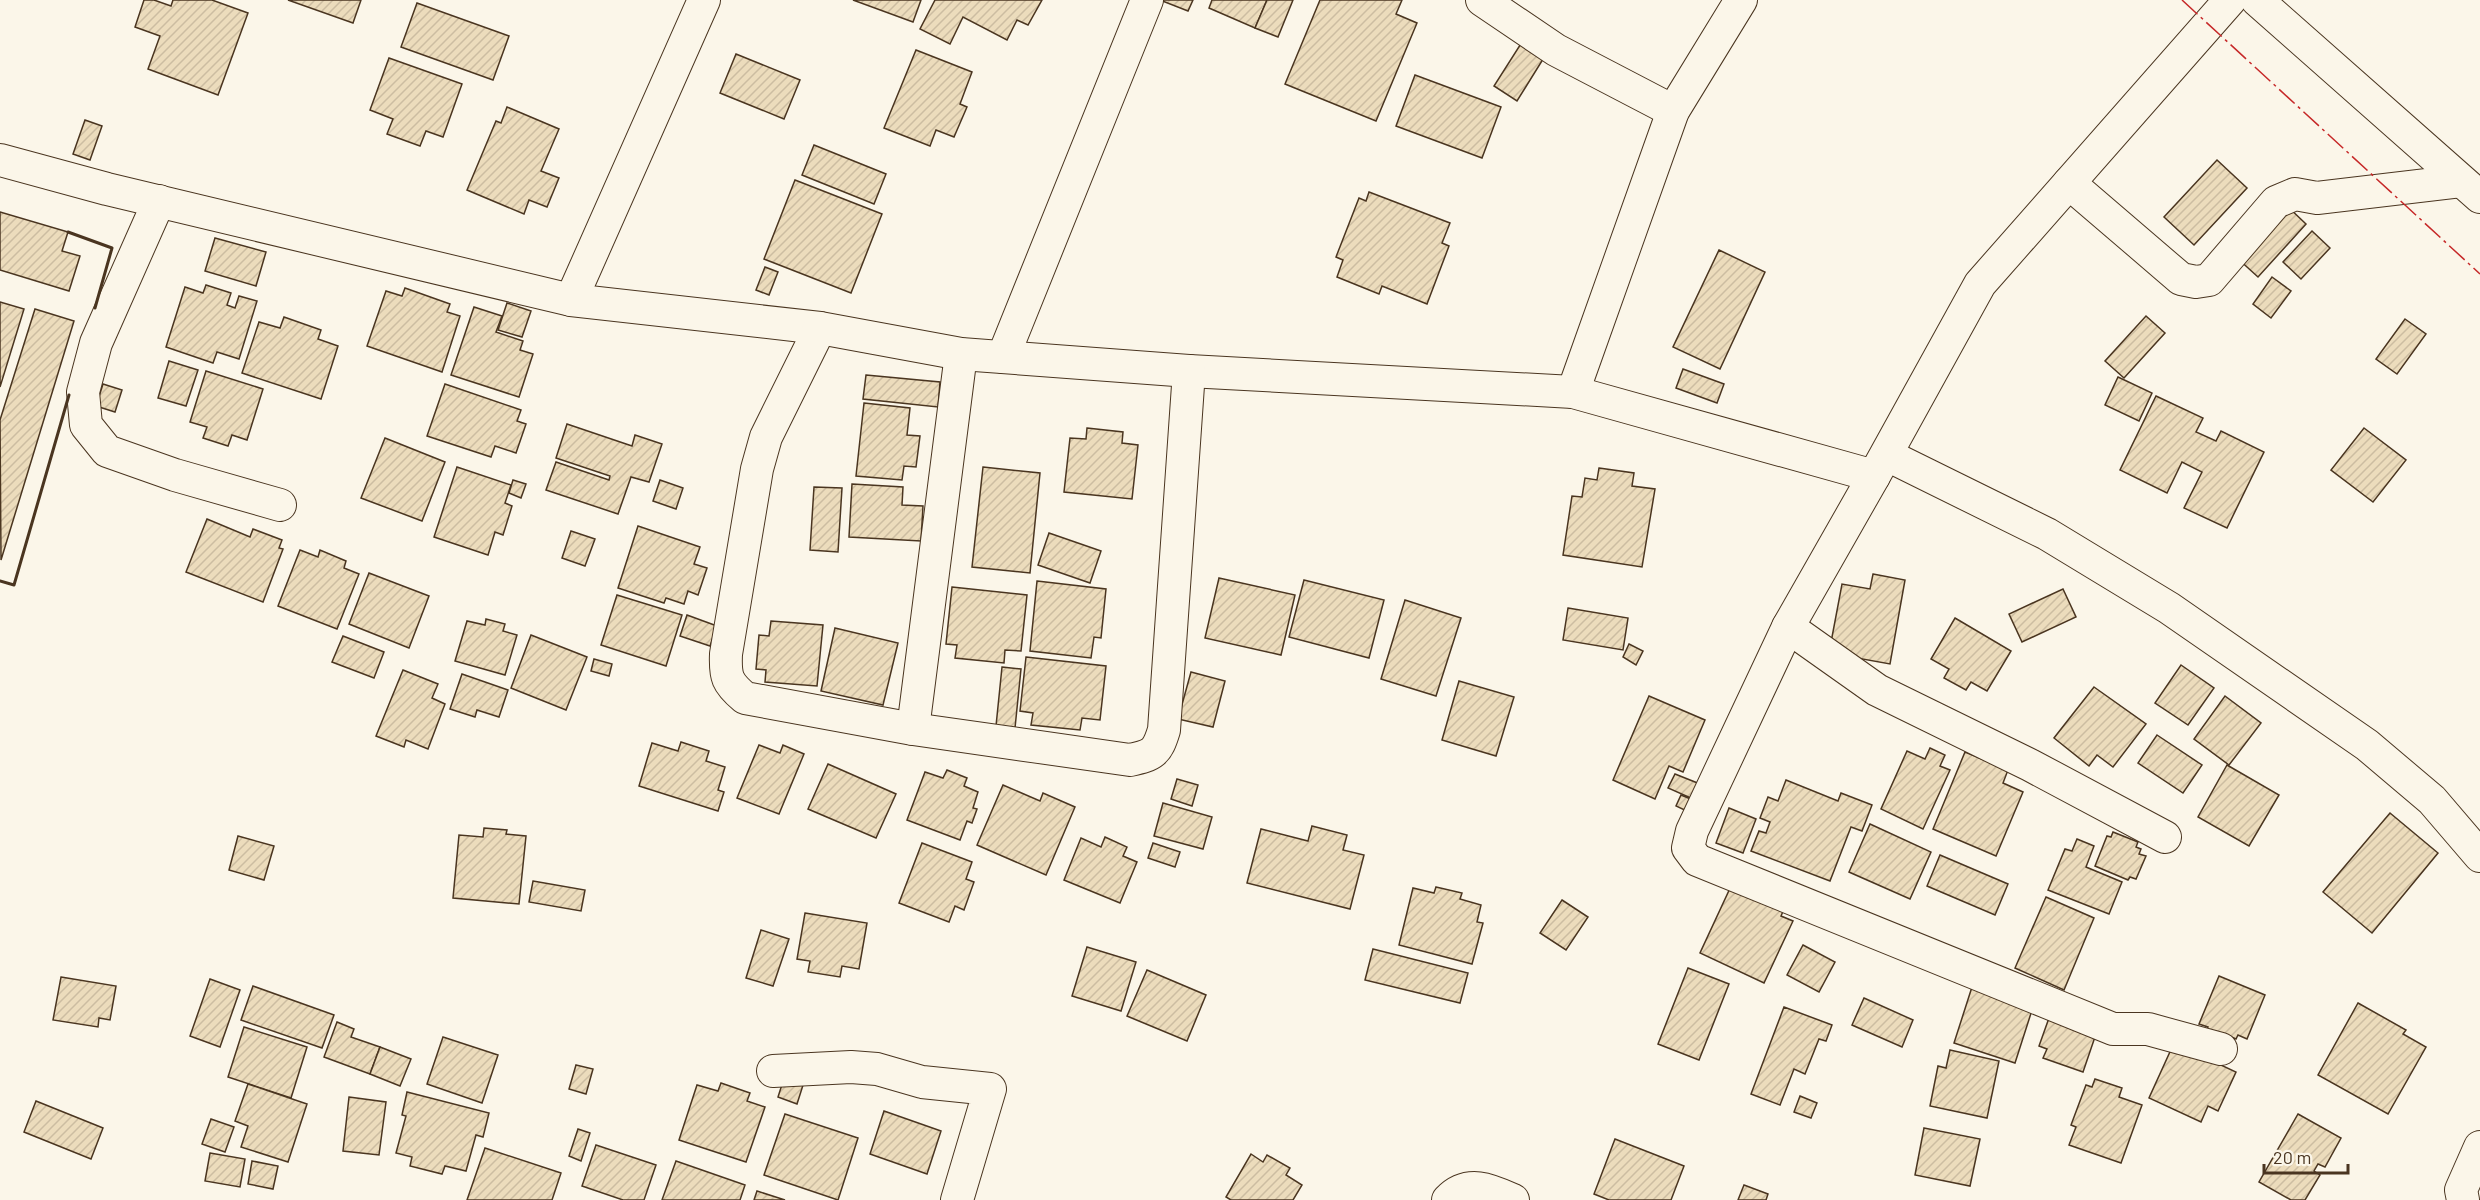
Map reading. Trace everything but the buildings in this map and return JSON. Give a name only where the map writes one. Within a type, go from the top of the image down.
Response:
[{"type":"street","points":[[571,300],[704,0]]},
{"type":"street","points":[[1003,357],[1147,0]]},
{"type":"street","points":[[1482,0],[1556,50],[1673,111]]},
{"type":"street","points":[[1573,392],[1673,111],[1741,0]]},
{"type":"street","points":[[2221,1049],[2148,1029],[2113,1029],[1697,860],[1688,848],[1692,831],[1788,627],[1980,284],[2230,0]]},
{"type":"street","points":[[2257,0],[2471,189]]},
{"type":"street","points":[[0,160],[159,201],[571,300],[820,328],[961,354],[1189,371],[1573,392],[1880,465],[2047,534],[2169,608],[2367,745],[2432,800],[2480,856]]},
{"type":"street","points":[[2069,183],[2181,279],[2196,282],[2209,280],[2276,202],[2295,194],[2317,198],[2471,189]]},
{"type":"street","points":[[159,201],[96,343],[83,392],[86,425],[107,451],[146,466],[280,505]]},
{"type":"street","points":[[820,328],[766,437],[757,469],[726,654],[725,671],[730,686],[746,698],[914,729],[1130,759],[1150,755],[1159,746],[1164,730],[1189,371]]},
{"type":"street","points":[[914,729],[961,354]]},
{"type":"street","points":[[1788,627],[1877,690],[2030,765],[2165,837]]},
{"type":"street","points":[[773,1071],[851,1067],[877,1069],[922,1082],[990,1089],[957,1200]]},
{"type":"street","points":[[2463,1200],[2461,1190],[2480,1147]]},
{"type":"street","points":[[1448,1200],[1455,1192],[1473,1188],[1488,1189],[1513,1200]]},
{"type":"wall","points":[[68,232],[112,248],[95,308]]},
{"type":"wall","points":[[0,581],[14,585],[69,395]]},
{"type":"power","points":[[2182,0],[2480,274]]}]
